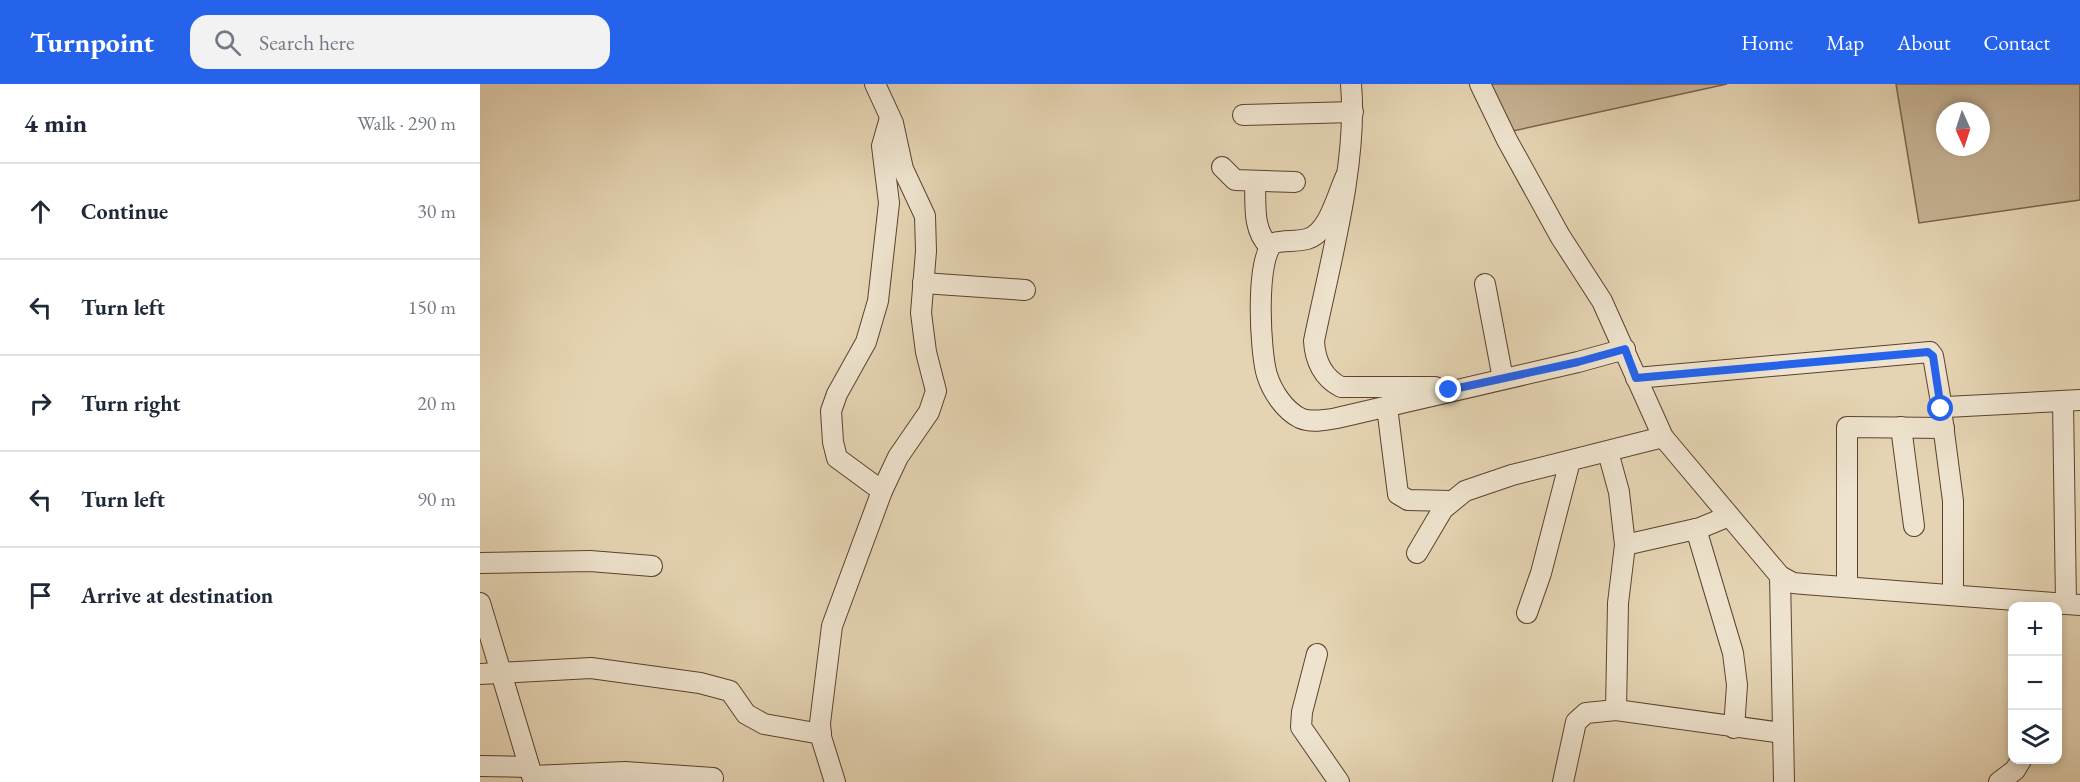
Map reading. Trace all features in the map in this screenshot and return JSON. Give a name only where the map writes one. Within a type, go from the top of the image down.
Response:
[{"type":"street","points":[[835,782],[821,734],[820,711],[832,626],[897,457],[929,412],[936,391],[922,328],[926,251],[925,216],[903,168],[890,118],[875,84]]},
{"type":"street","points":[[1351,84],[1353,112],[1346,176],[1314,341],[1316,359],[1329,379],[1341,387],[1429,386],[1449,390]]},
{"type":"street","points":[[1480,84],[1507,140],[1560,236],[1602,301],[1663,437],[1780,576],[1793,583],[1953,593],[2009,602]]},
{"type":"street","points":[[1243,115],[1353,112]]},
{"type":"street","points":[[882,491],[837,458],[833,442],[831,411],[837,394],[866,342],[878,302],[889,203],[882,146],[890,118]]},
{"type":"street","points":[[1222,168],[1235,180],[1296,182]]},
{"type":"street","points":[[1346,176],[1317,234],[1306,239],[1279,242],[1269,246],[1265,255],[1263,359],[1275,394],[1290,411],[1310,421],[1337,418],[1625,349]]},
{"type":"street","points":[[1255,181],[1257,227],[1261,238],[1269,246]]},
{"type":"street","points":[[923,282],[1024,290]]},
{"type":"street","points":[[1485,284],[1503,379]]},
{"type":"street","points":[[1636,378],[1930,352],[1933,356],[1942,408],[1953,501],[1953,593]]},
{"type":"street","points":[[1942,408],[2071,400],[2073,604]]},
{"type":"street","points":[[1387,407],[1398,494],[1408,500],[1451,501]]},
{"type":"street","points":[[1847,585],[1847,427],[1944,428]]},
{"type":"street","points":[[1901,427],[1914,526]]},
{"type":"street","points":[[1417,553],[1438,516],[1451,501],[1480,484],[1663,437]]},
{"type":"street","points":[[1608,452],[1619,492],[1625,545],[1618,603],[1616,710]]},
{"type":"street","points":[[1527,613],[1541,573],[1570,461]]},
{"type":"street","points":[[1625,545],[1696,529],[1729,516]]},
{"type":"street","points":[[1696,529],[1733,653],[1737,686],[1734,728]]},
{"type":"street","points":[[480,563],[590,561],[651,566]]},
{"type":"street","points":[[1780,576],[1784,782]]},
{"type":"street","points":[[480,603],[532,775]]},
{"type":"street","points":[[1317,654],[1302,712],[1301,727],[1339,782]]},
{"type":"street","points":[[480,674],[591,668],[700,683],[730,691],[746,714],[764,724],[821,734]]},
{"type":"street","points":[[1563,782],[1579,718],[1586,713],[1616,710],[1782,733]]},
{"type":"street","points":[[1999,782],[2018,764]]},
{"type":"street","points":[[480,766],[532,775],[625,772],[713,778]]},
{"type":"shaded area","points":[[1491,84],[1727,84],[1513,131]]},
{"type":"shaded area","points":[[1896,84],[2080,84],[2080,200],[1919,223]]},
{"type":"route","points":[[1449,390],[1578,362],[1625,349],[1636,378],[1928,352],[1933,356],[1941,409]]}]
